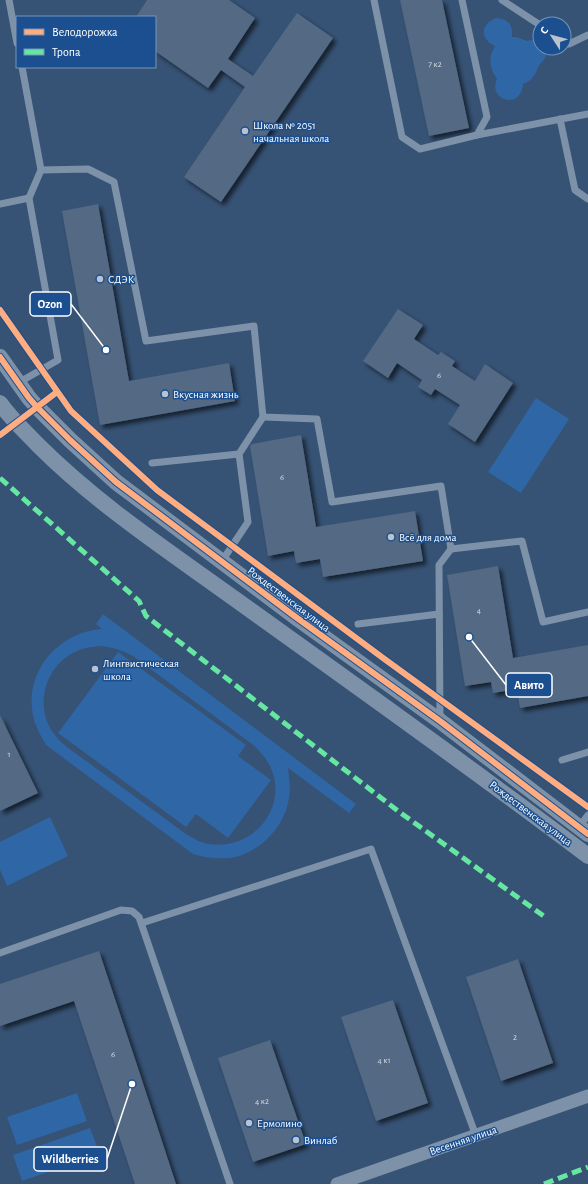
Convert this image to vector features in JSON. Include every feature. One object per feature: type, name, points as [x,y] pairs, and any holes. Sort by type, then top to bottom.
[{"type":"street","name":"Рождественская улица","points":[[0,357],[37,407],[70,440],[116,482],[297,618],[585,826]]},
{"type":"street","name":"Рождественская улица","points":[[0,404],[16,423],[56,462],[98,498],[177,558],[426,735],[588,856]]},
{"type":"street","name":"Весенняя улица","points":[[337,1184],[588,1096]]},
{"type":"lane","points":[[9,0],[16,38]]},
{"type":"lane","points":[[374,0],[402,138],[420,149],[477,135],[588,114]]},
{"type":"lane","points":[[462,0],[488,117],[477,135]]},
{"type":"lane","points":[[502,0],[532,20]]},
{"type":"lane","points":[[572,43],[588,35]]},
{"type":"lane","points":[[18,383],[58,360],[29,198],[41,170],[22,68]]},
{"type":"lane","points":[[560,119],[575,190],[588,198]]},
{"type":"lane","points":[[41,170],[88,170],[114,182],[146,341],[254,326],[263,417],[239,454],[248,522],[222,561]]},
{"type":"lane","points":[[0,204],[29,198]]},
{"type":"lane","points":[[263,417],[318,419],[332,502],[441,486],[450,549],[439,565],[440,721]]},
{"type":"lane","points":[[152,463],[239,454]]},
{"type":"lane","points":[[450,549],[522,541],[543,622],[588,612]]},
{"type":"lane","points":[[358,624],[439,614]]},
{"type":"lane","points":[[562,760],[588,752]]},
{"type":"lane","points":[[142,923],[371,849],[476,1136]]},
{"type":"lane","points":[[0,953],[121,910],[132,911],[139,917],[230,1184]]},
{"type":"shaded area","points":[[496,18],[507,21],[512,29],[512,37],[517,37],[527,41],[532,40],[532,56],[546,56],[539,65],[533,78],[523,84],[521,92],[517,98],[511,100],[506,100],[500,97],[495,86],[497,79],[492,71],[490,59],[495,46],[487,40],[484,32],[487,24]]},
{"type":"shaded area","points":[[536,398],[569,419],[521,493],[488,472]]},
{"type":"shaded area","points":[[103,614],[356,804],[349,813],[288,768],[290,790],[287,809],[276,829],[269,837],[251,851],[230,858],[211,858],[193,854],[46,745],[36,726],[32,706],[33,689],[37,673],[57,648],[70,638],[85,632],[102,629],[96,624]],"holes":[[[104,646],[117,649],[133,656],[252,744],[264,756],[272,771],[275,786],[274,800],[269,814],[262,825],[251,835],[224,845],[203,843],[197,840],[186,834],[67,747],[55,735],[47,722],[44,711],[45,690],[48,680],[53,671],[68,656],[83,649]]]},
{"type":"shaded area","points":[[118,652],[246,745],[238,756],[271,780],[228,838],[196,814],[186,827],[58,733]]},
{"type":"shaded area","points":[[50,817],[68,856],[7,886],[0,870],[0,842]]},
{"type":"shaded area","points":[[77,1093],[87,1121],[17,1145],[7,1117]]},
{"type":"shaded area","points":[[90,1128],[100,1154],[22,1181],[13,1155]]},
{"type":"building","points":[[147,0],[229,0],[255,18],[228,59],[253,76],[297,13],[333,38],[221,202],[184,177],[245,87],[221,70],[208,88],[156,52],[156,16],[137,16]]},
{"type":"building","points":[[400,0],[442,0],[469,128],[429,136]]},
{"type":"building","points":[[98,204],[129,381],[229,363],[235,401],[100,425],[62,211]]},
{"type":"building","points":[[398,309],[423,325],[414,339],[438,355],[441,352],[455,361],[452,366],[475,381],[485,364],[513,383],[475,442],[448,424],[460,405],[435,389],[431,395],[418,387],[422,380],[397,363],[388,378],[363,361]]},
{"type":"building","points":[[301,435],[316,527],[415,511],[423,561],[323,577],[320,559],[296,563],[294,551],[268,556],[250,446],[252,444]]},
{"type":"building","points":[[498,566],[513,658],[588,645],[588,696],[520,708],[517,689],[493,693],[491,682],[465,686],[447,575]]},
{"type":"building","points":[[0,715],[38,793],[0,811]]},
{"type":"building","points":[[99,951],[176,1184],[135,1184],[74,1001],[0,1026],[0,984]]},
{"type":"building","points":[[518,959],[553,1063],[501,1081],[466,977]]},
{"type":"building","points":[[393,1000],[428,1103],[376,1121],[341,1017]]},
{"type":"building","points":[[270,1040],[306,1144],[253,1162],[218,1058]]},
{"type":"marked path","points":[[0,478],[139,601],[146,616],[398,811],[545,917]]},
{"type":"marked path","points":[[544,1184],[588,1167]]},
{"type":"cycle path","points":[[0,310],[71,411],[157,490],[383,658],[588,807]]},
{"type":"cycle path","points":[[0,357],[37,407],[70,440],[116,482],[297,618],[440,721],[588,834]]},
{"type":"cycle path","points":[[0,435],[57,392]]},
{"type":"place","name":"Школа № 2051 начальная школа","points":[[245,131]]},
{"type":"place","name":"СДЭК","points":[[100,279]]},
{"type":"place","name":"Ozon","points":[[106,350]]},
{"type":"place","name":"Вкусная жизнь","points":[[165,394]]},
{"type":"place","name":"Всё для дома","points":[[391,537]]},
{"type":"place","name":"Авито","points":[[469,637]]},
{"type":"place","name":"Лингвистическая школа","points":[[95,669]]},
{"type":"place","name":"Wildberries","points":[[132,1084]]},
{"type":"place","name":"Ермолино","points":[[249,1123]]},
{"type":"place","name":"Винлаб","points":[[296,1140]]}]
